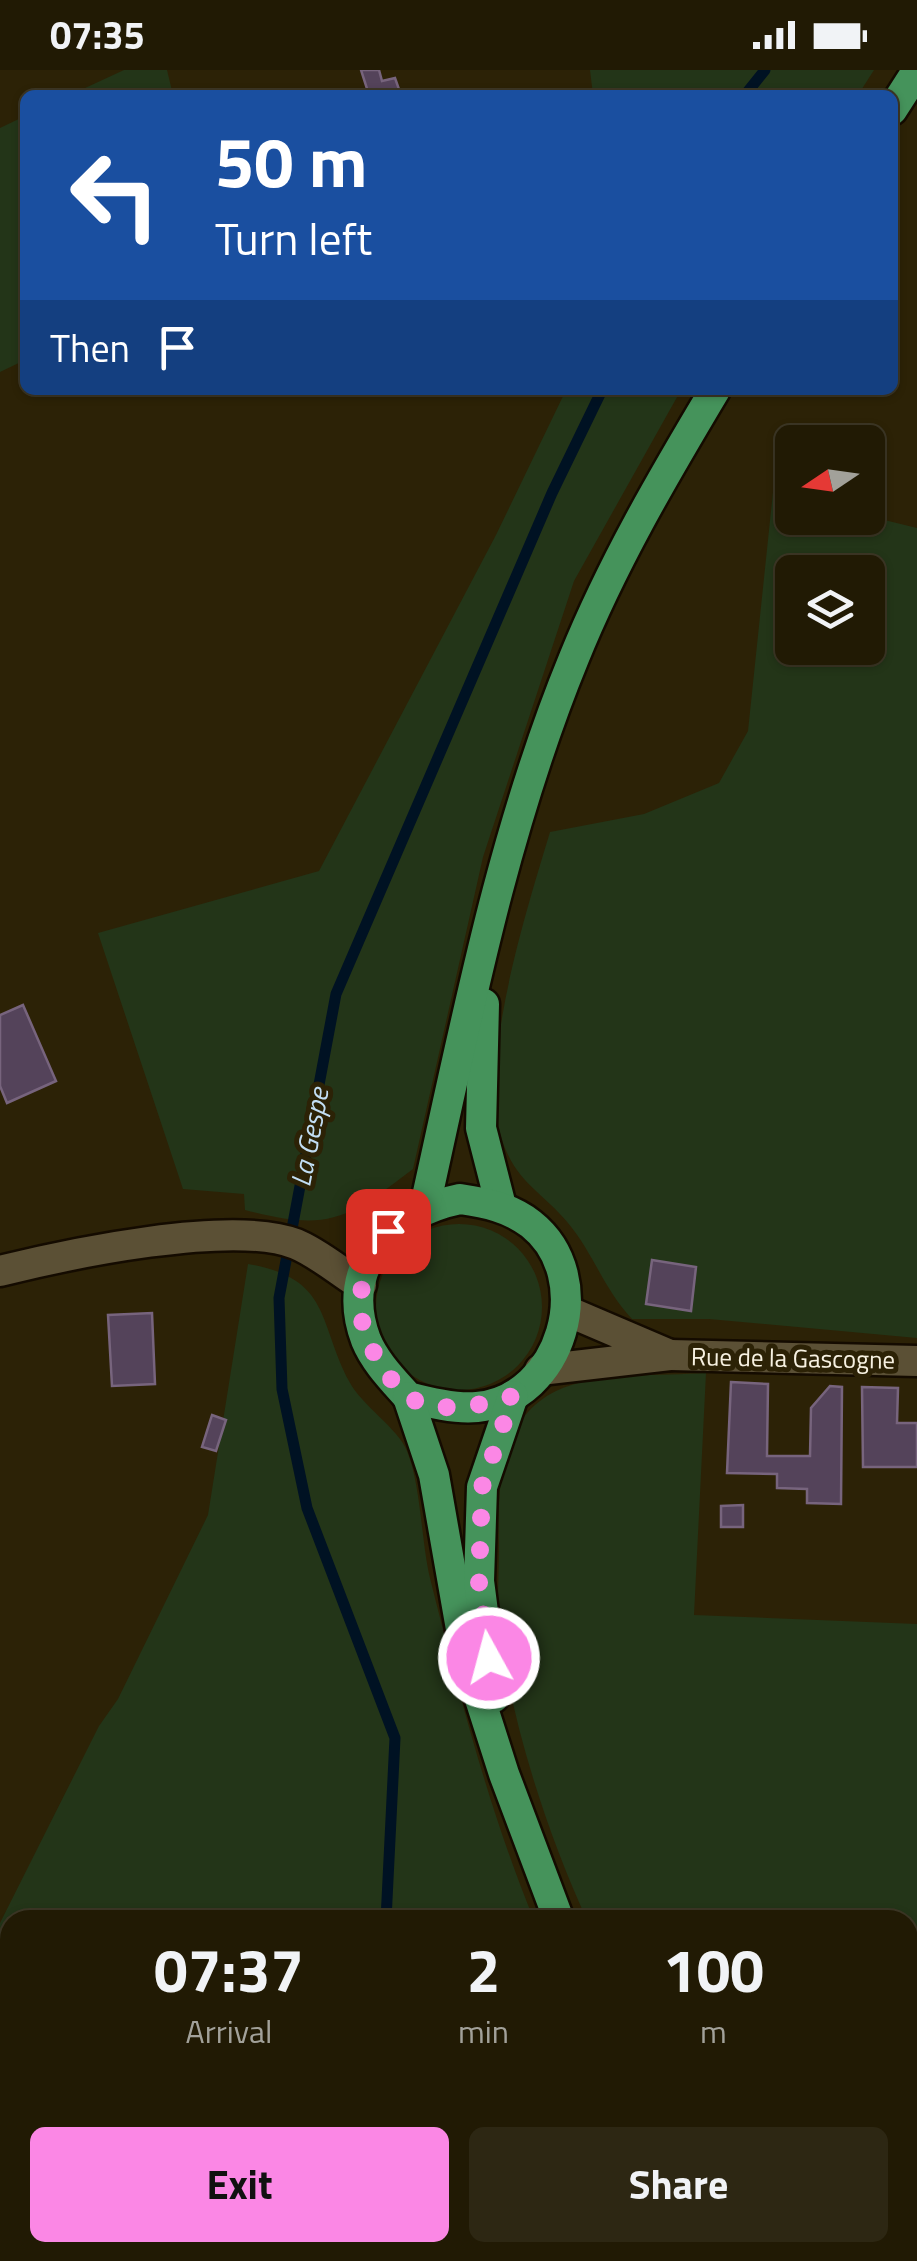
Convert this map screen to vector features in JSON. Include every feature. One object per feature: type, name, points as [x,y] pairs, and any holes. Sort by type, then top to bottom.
[{"type":"main road","points":[[898,101],[917,71]]},
{"type":"main road","points":[[424,1206],[486,936],[529,786],[574,659],[636,523],[712,395]]},
{"type":"main road","points":[[486,936],[481,1128],[501,1206]]},
{"type":"main road","points":[[408,1397],[434,1404],[478,1407],[513,1396],[558,1346],[567,1311],[564,1276],[548,1243],[532,1225],[501,1206],[460,1198],[424,1206],[388,1231],[368,1260],[361,1285],[360,1322],[368,1345],[408,1397],[434,1476],[466,1652],[504,1774],[556,1910]]},
{"type":"main road","points":[[504,1774],[479,1582],[482,1487],[513,1396]]},
{"type":"street","points":[[0,1271],[164,1239],[255,1237],[297,1244],[361,1285]]},
{"type":"street","name":"Rue de la Gascogne","points":[[567,1311],[670,1355]]},
{"type":"street","name":"Rue de la Gascogne","points":[[540,1370],[670,1355],[917,1361]]},
{"type":"green space","points":[[124,70],[167,70],[172,90],[81,90]]},
{"type":"green space","points":[[590,70],[874,70],[861,90],[592,90]]},
{"type":"green space","points":[[20,118],[20,362],[0,372],[0,128]]},
{"type":"green space","points":[[564,395],[678,395],[574,581],[483,857],[413,1169],[353,1210],[317,1220],[245,1210],[244,1194],[183,1189],[98,933],[319,871],[496,535]]},
{"type":"green space","points":[[773,492],[775,535],[885,535],[885,520],[917,528],[917,1338],[709,1319],[632,1319],[568,1223],[515,1167],[502,1140],[496,1108],[500,1029],[518,943],[550,832],[644,814],[719,783],[748,731]]},
{"type":"green space","points":[[459,1224],[491,1231],[517,1249],[535,1275],[542,1307],[535,1339],[517,1365],[491,1383],[459,1390],[427,1383],[401,1365],[383,1339],[376,1307],[383,1275],[401,1249],[427,1231]]},
{"type":"green space","points":[[248,1264],[275,1271],[308,1292],[318,1306],[349,1381],[407,1451],[430,1578],[464,1708],[489,1794],[530,1910],[7,1910],[99,1726],[118,1699],[208,1515]]},
{"type":"green space","points":[[706,1373],[694,1615],[917,1624],[917,1910],[583,1910],[532,1774],[511,1696],[498,1612],[499,1501],[512,1438],[522,1419],[537,1404],[572,1385],[629,1376]]},
{"type":"building","points":[[361,70],[379,70],[382,81],[395,78],[399,90],[367,90]]},
{"type":"building","points":[[23,1005],[56,1081],[7,1103],[0,1086],[0,1015]]},
{"type":"building","points":[[652,1260],[696,1267],[691,1311],[646,1304]]},
{"type":"building","points":[[152,1313],[155,1384],[112,1386],[108,1315]]},
{"type":"building","points":[[731,1382],[768,1384],[767,1456],[810,1456],[811,1408],[830,1386],[842,1387],[841,1504],[807,1503],[807,1489],[777,1488],[777,1474],[727,1473]]},
{"type":"building","points":[[862,1387],[898,1388],[897,1423],[917,1423],[917,1467],[863,1467]]},
{"type":"building","points":[[212,1415],[226,1420],[216,1451],[202,1447]]},
{"type":"building","points":[[743,1505],[743,1527],[721,1527],[721,1506]]},
{"type":"waterway","name":"La Gespe","points":[[749,90],[765,70]]},
{"type":"waterway","name":"La Gespe","points":[[386,1910],[395,1738],[307,1508],[282,1389],[279,1298],[336,994],[552,493],[600,395]]},
{"type":"route","points":[[388,1231],[368,1260],[361,1285],[360,1322],[368,1345],[388,1375],[408,1397],[434,1404],[478,1407],[513,1396],[482,1487],[479,1582],[489,1658]]}]
